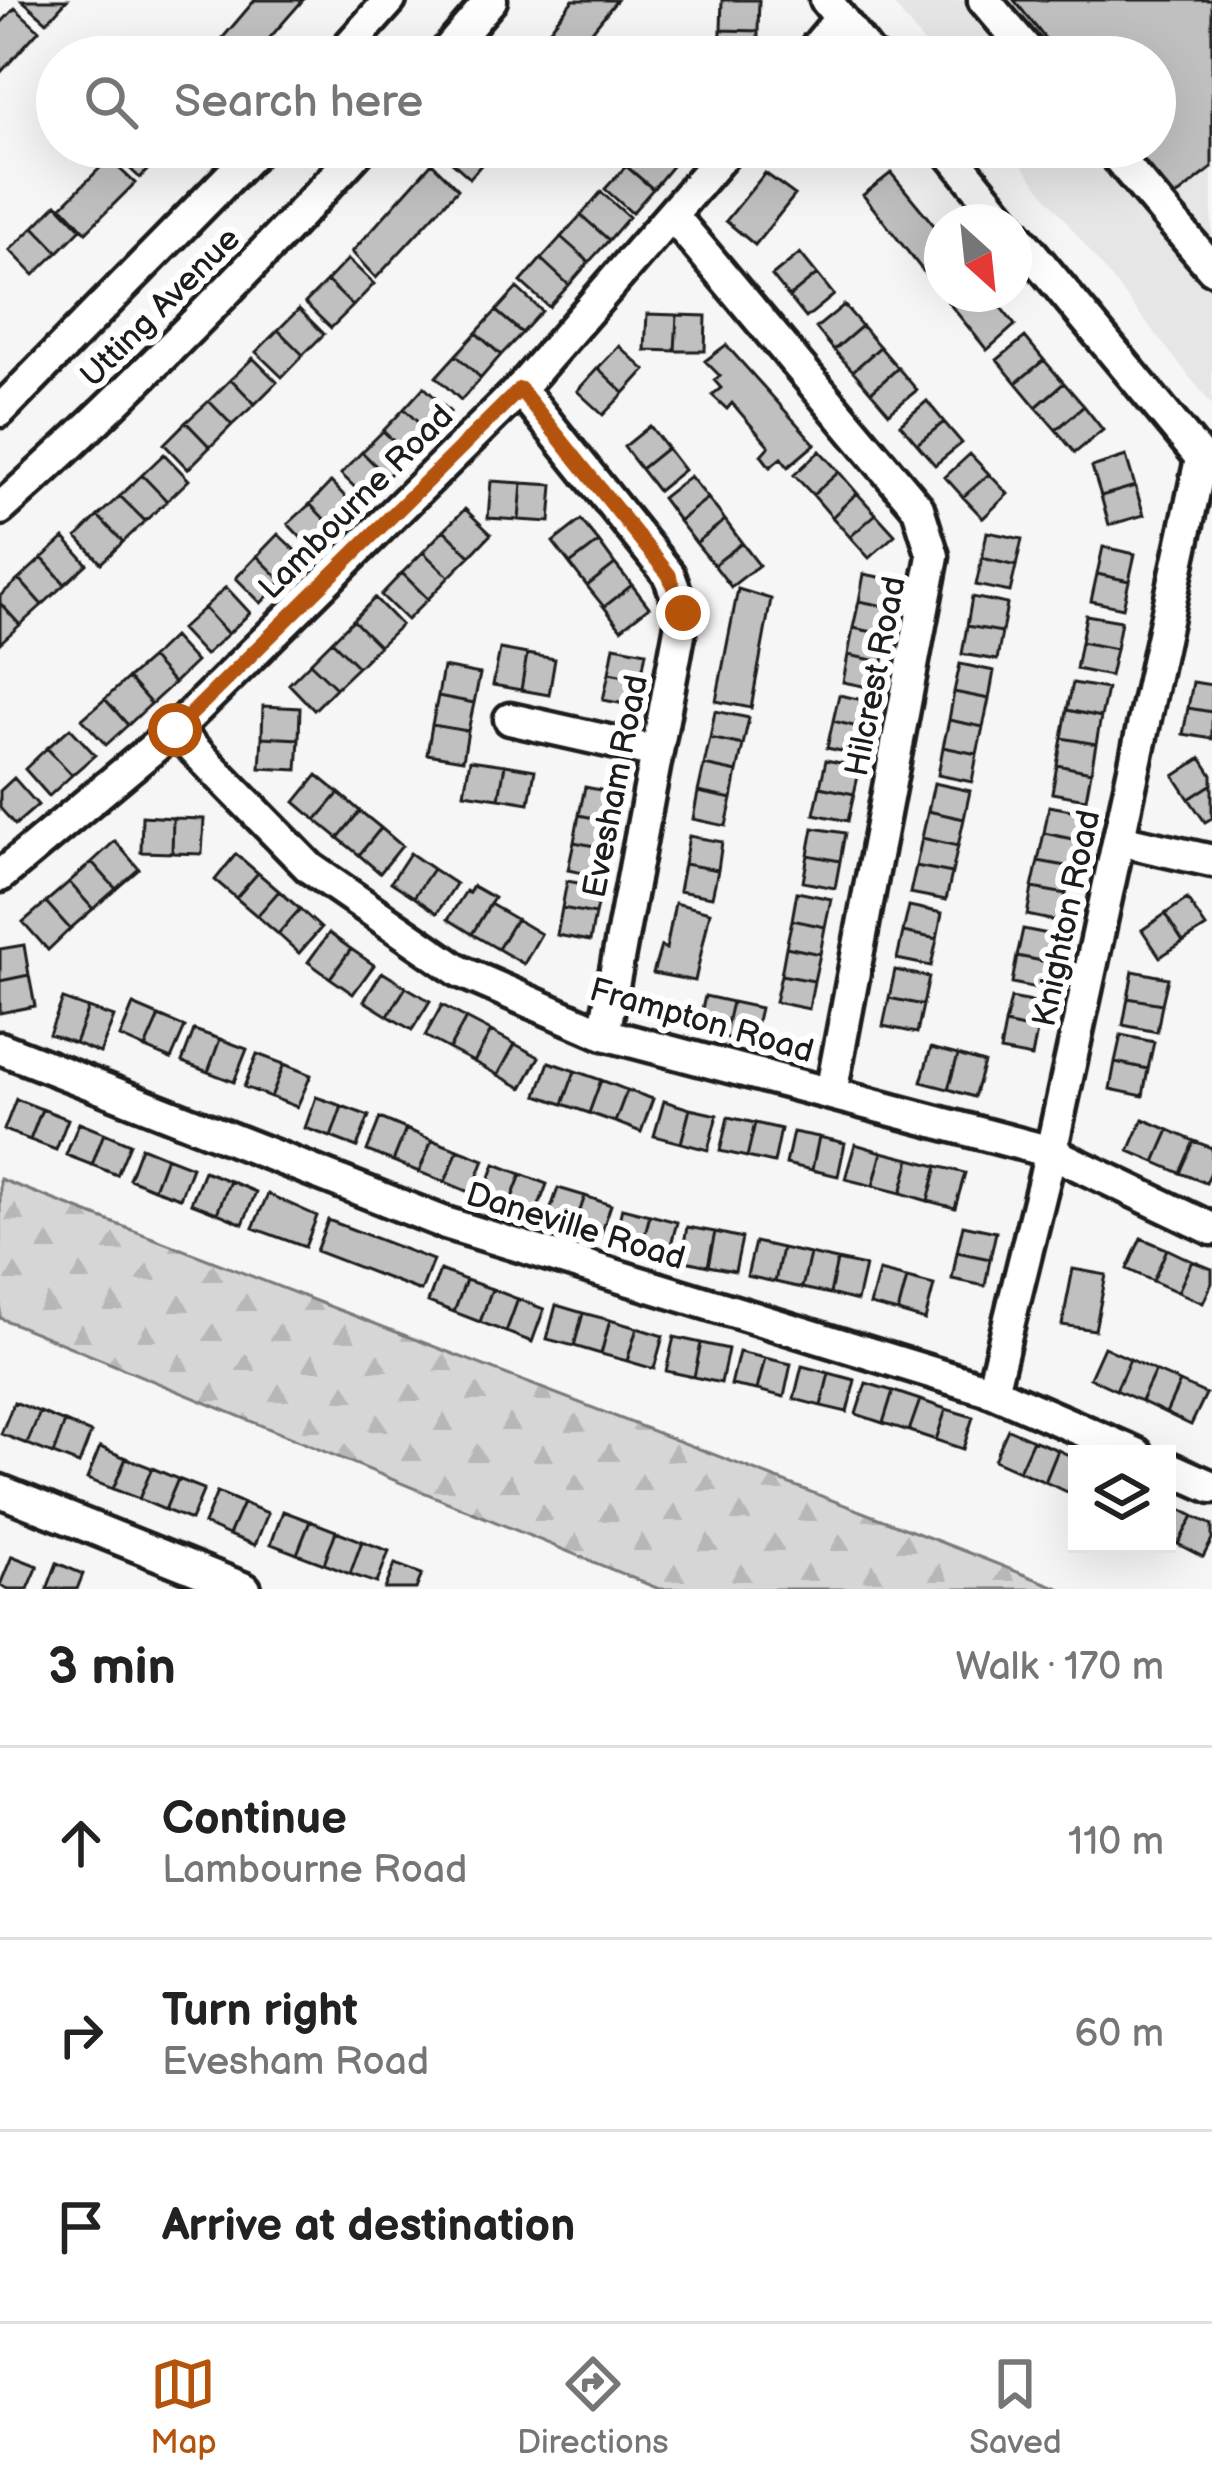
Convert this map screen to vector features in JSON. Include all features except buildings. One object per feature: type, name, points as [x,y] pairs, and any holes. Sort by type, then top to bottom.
[{"type":"street","points":[[358,36],[390,0]]},
{"type":"street","points":[[460,36],[491,0]]},
{"type":"street","points":[[984,0],[1015,36]]},
{"type":"street","points":[[833,10],[854,36]]},
{"type":"street","name":"Utting Avenue","points":[[0,411],[238,168]]},
{"type":"street","name":"Utting Avenue","points":[[0,509],[169,350],[343,168]]},
{"type":"street","name":"Lambourne Road","points":[[0,876],[175,730],[520,389],[712,168]]},
{"type":"street","points":[[962,168],[991,204]]},
{"type":"street","points":[[1127,168],[1212,268]]},
{"type":"street","name":"Hilcrest Road","points":[[672,215],[918,508],[933,556],[831,1093]]},
{"type":"street","points":[[1032,254],[1206,465]]},
{"type":"street","name":"Evesham Road","points":[[520,389],[669,575],[683,613],[604,1034]]},
{"type":"street","name":"Knighton Road","points":[[992,1391],[1051,1152],[1206,465]]},
{"type":"street","points":[[510,719],[657,752]]},
{"type":"street","name":"Frampton Road","points":[[175,730],[310,868],[459,971],[604,1034],[1051,1152],[1212,1229]]},
{"type":"street","points":[[1119,840],[1212,860]]},
{"type":"street","name":"Daneville Road","points":[[0,1048],[445,1223],[992,1391],[1115,1445]]},
{"type":"street","points":[[1176,1471],[1212,1487]]},
{"type":"street","points":[[0,1491],[244,1589]]},
{"type":"shaded area","points":[[890,0],[1212,0],[1212,405],[1024,168],[1176,168],[1176,36],[918,36]]},
{"type":"green space","points":[[0,1179],[1061,1589],[659,1589],[0,1318]]},
{"type":"route","points":[[175,730],[520,389],[669,575],[683,613]]}]
